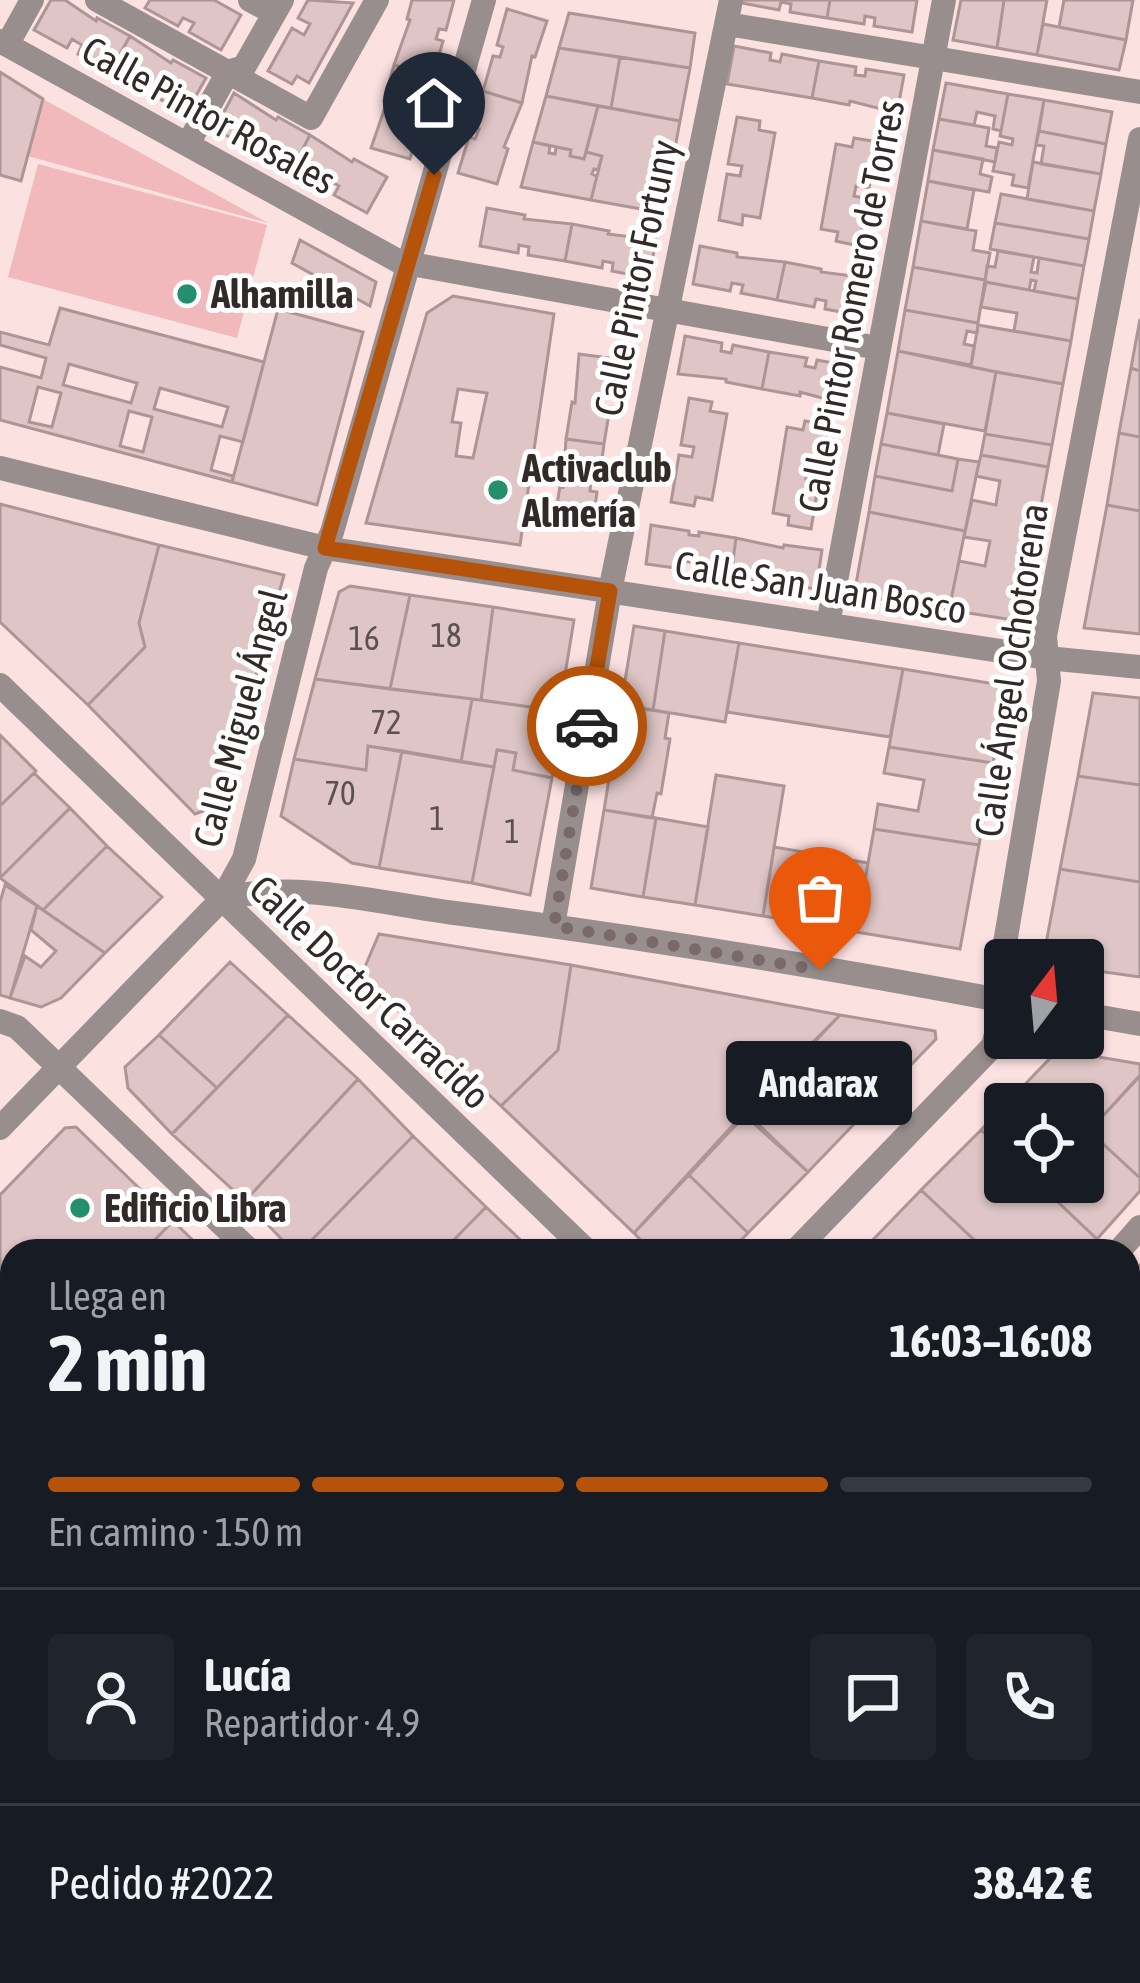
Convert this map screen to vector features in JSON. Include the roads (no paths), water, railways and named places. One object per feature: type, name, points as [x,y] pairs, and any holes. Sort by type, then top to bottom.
[{"type":"street","points":[[4,43],[32,0]]},
{"type":"street","points":[[97,0],[311,118],[376,0]]},
{"type":"street","points":[[188,144],[228,72],[244,67],[278,7],[250,0]]},
{"type":"street","name":"Calle Miguel Ángel","points":[[0,1128],[222,899],[244,859],[316,568],[484,0]]},
{"type":"street","name":"Calle Pintor Romero de Torres","points":[[828,625],[944,0]]},
{"type":"street","points":[[729,12],[934,58],[1140,92]]},
{"type":"street","name":"Calle Pintor Fortuny","points":[[554,926],[610,591],[729,12]]},
{"type":"street","name":"Calle Pintor Rosales","points":[[4,43],[408,263],[878,348]]},
{"type":"street","name":"Calle Ángel Ochotorena","points":[[1010,939],[1049,681],[1045,636],[1140,139]]},
{"type":"street","name":"Calle San Juan Bosco","points":[[0,468],[325,548],[1047,658],[1140,667]]},
{"type":"street","name":"Calle Doctor Carracido","points":[[0,685],[575,1239]]},
{"type":"street","points":[[222,899],[250,892],[296,892],[554,926],[984,997]]},
{"type":"street","points":[[1104,1018],[1140,1024]]},
{"type":"street","points":[[9,1024],[238,1239]]},
{"type":"street","name":"Calle Ángel Ochotorena","points":[[807,1239],[984,1055]]},
{"type":"place","name":"Alhamilla","points":[[187,294]]},
{"type":"place","name":"Activaclub Almería","points":[[498,490]]},
{"type":"place","name":"Andarax","points":[[820,970]]},
{"type":"place","name":"Edificio Libra","points":[[80,1208]]}]
